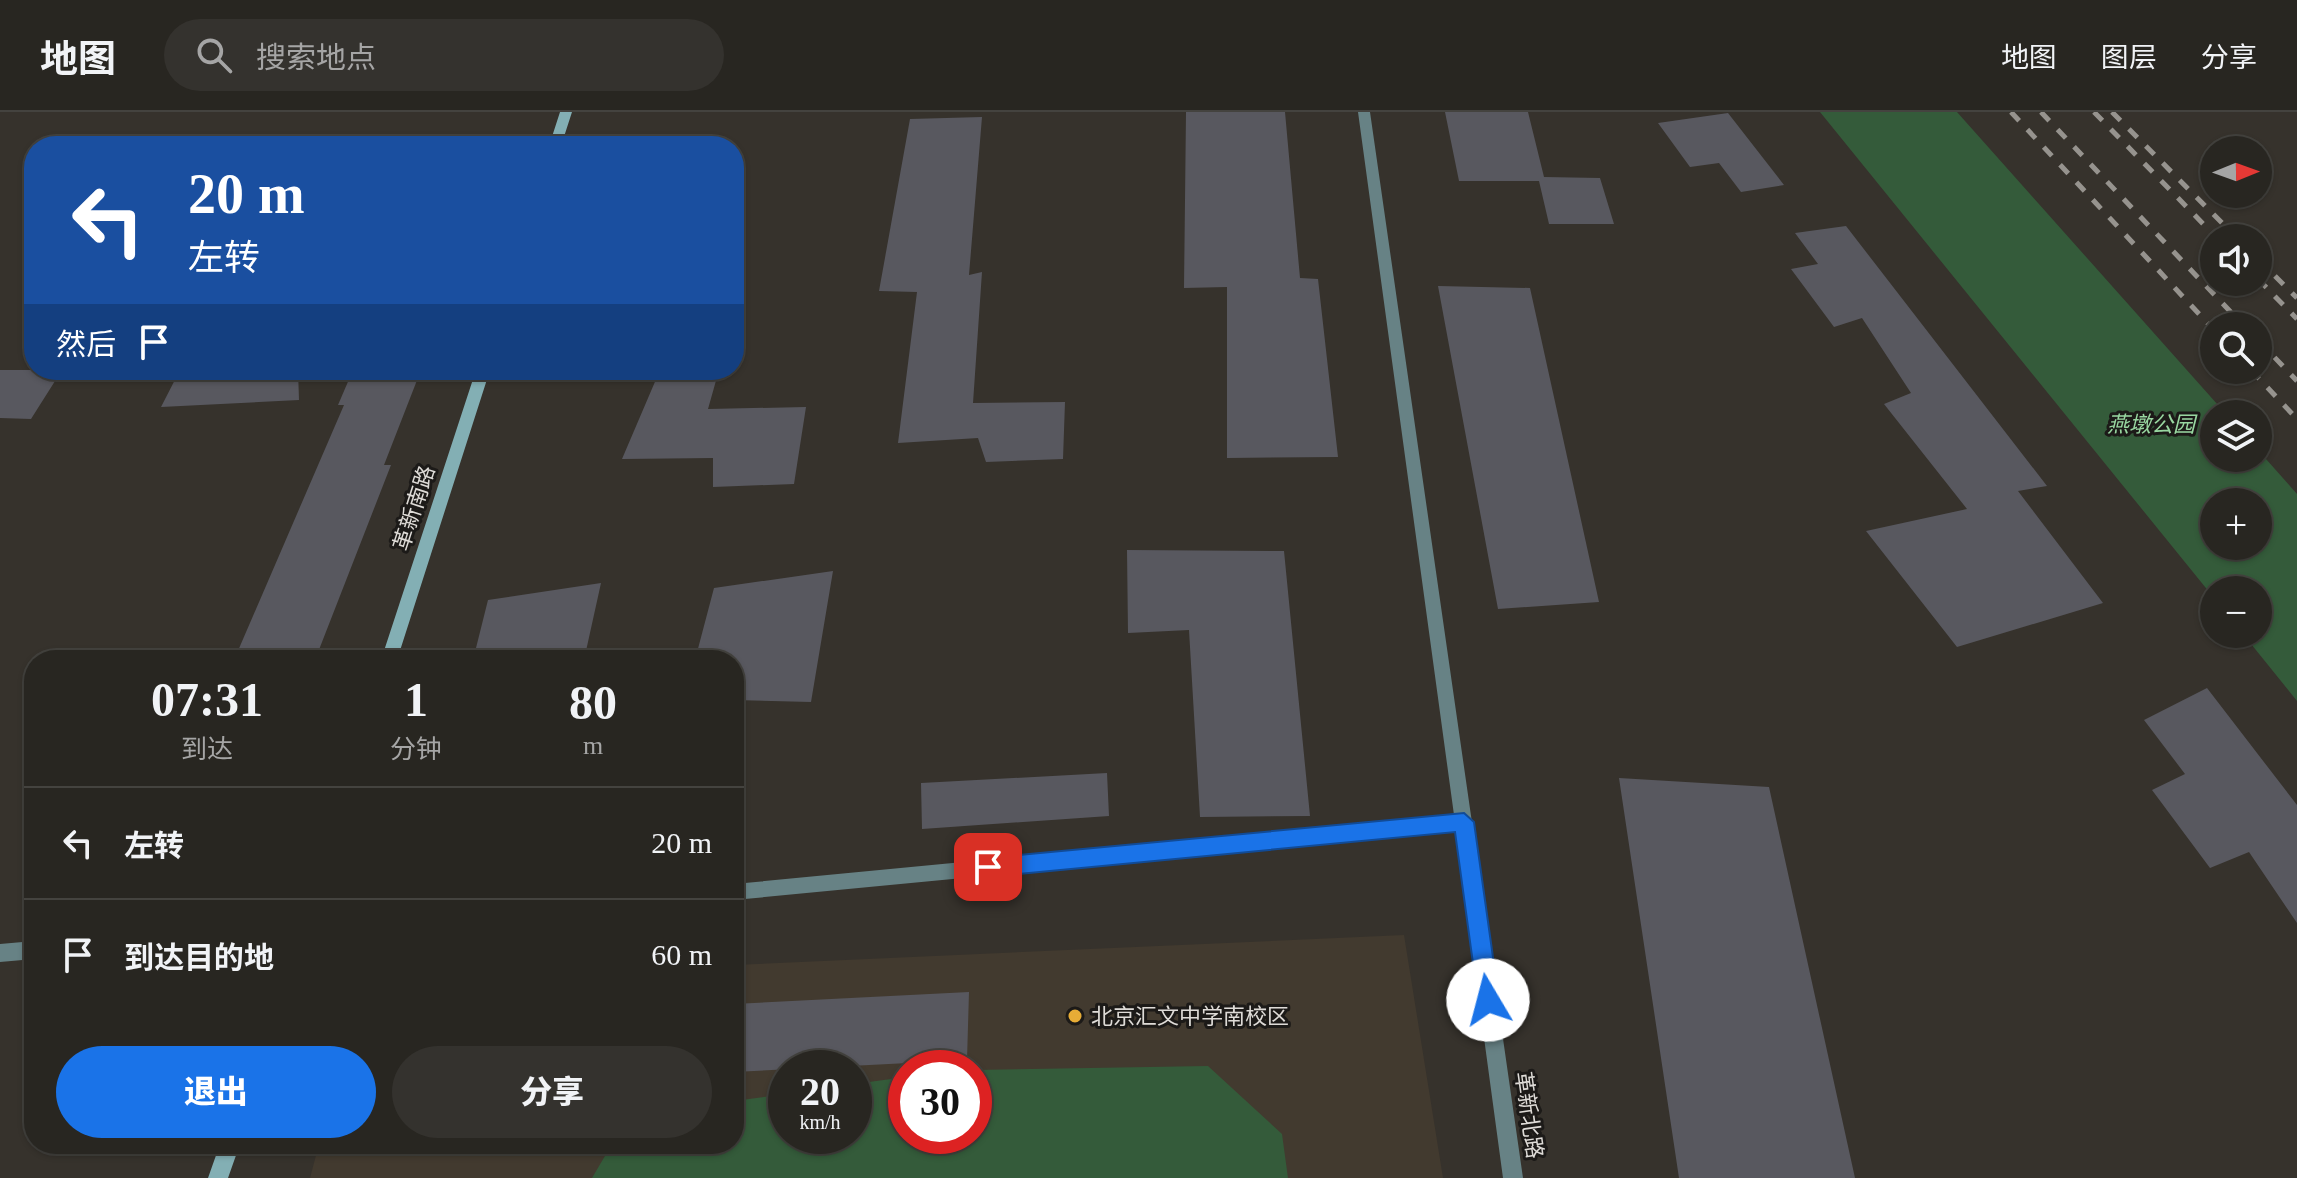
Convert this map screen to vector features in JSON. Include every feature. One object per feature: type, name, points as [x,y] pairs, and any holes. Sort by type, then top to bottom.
[{"type":"street","points":[[558,136],[566,112]]},
{"type":"street","name":"革新北路","points":[[1364,112],[1513,1178]]},
{"type":"street","name":"革新南路","points":[[392,650],[480,380]]},
{"type":"street","points":[[744,891],[1464,822]]},
{"type":"street","points":[[0,953],[24,951]]},
{"type":"street","points":[[218,1178],[226,1154]]},
{"type":"shaded area","name":"北京汇文中学南校区","points":[[1404,935],[1443,1178],[310,1178],[316,1154],[744,1154],[744,965]]},
{"type":"green space","name":"燕墩公园","points":[[1820,112],[1957,112],[2214,400],[2200,400],[2200,472],[2272,472],[2272,466],[2297,494],[2297,701],[2254,648],[2272,648],[2272,576],[2200,576],[2200,581]]},
{"type":"green space","points":[[1208,1066],[1282,1134],[1288,1178],[592,1178],[606,1154],[744,1154],[744,1100],[768,1096],[768,1154],[872,1154],[872,1082],[888,1079],[888,1154],[992,1154],[992,1070]]},
{"type":"building","points":[[1186,112],[1285,112],[1300,278],[1318,279],[1338,457],[1227,458],[1227,287],[1184,288]]},
{"type":"building","points":[[1445,112],[1528,112],[1544,177],[1600,178],[1614,224],[1549,224],[1539,181],[1459,181]]},
{"type":"building","points":[[1728,113],[1784,185],[1741,192],[1719,163],[1690,167],[1658,123]]},
{"type":"building","points":[[982,117],[969,275],[982,272],[973,403],[1065,402],[1063,459],[986,462],[978,438],[898,443],[917,292],[879,291],[910,119]]},
{"type":"building","points":[[1846,226],[2047,486],[2018,491],[2103,603],[1957,647],[1866,531],[1967,509],[1884,404],[1911,393],[1862,318],[1834,327],[1791,269],[1818,264],[1795,233]]},
{"type":"building","points":[[1438,286],[1530,288],[1599,602],[1498,609]]},
{"type":"building","points":[[0,370],[24,370],[24,380],[56,380],[31,419],[0,418]]},
{"type":"building","points":[[175,380],[298,380],[299,400],[161,407]]},
{"type":"building","points":[[349,380],[417,380],[384,465],[391,465],[319,650],[238,650],[344,405],[338,405]]},
{"type":"building","points":[[656,380],[716,380],[708,409],[806,407],[794,484],[713,487],[713,458],[622,459]]},
{"type":"building","points":[[1127,550],[1284,551],[1310,816],[1200,817],[1189,630],[1128,633]]},
{"type":"building","points":[[833,571],[811,702],[744,700],[744,650],[698,650],[714,588]]},
{"type":"building","points":[[601,583],[586,650],[476,650],[488,600]]},
{"type":"building","points":[[2207,688],[2297,805],[2297,923],[2249,852],[2210,868],[2152,790],[2185,774],[2144,720]]},
{"type":"building","points":[[1107,773],[1109,816],[922,829],[921,783]]},
{"type":"building","points":[[1619,778],[1769,787],[1855,1178],[1679,1178]]},
{"type":"building","points":[[969,992],[967,1050],[888,1050],[888,1064],[872,1065],[872,1050],[768,1050],[768,1070],[744,1071],[744,1003]]},
{"type":"railway","points":[[2011,112],[2200,315]]},
{"type":"railway","points":[[2041,112],[2231,312]]},
{"type":"railway","points":[[2094,112],[2203,224]]},
{"type":"railway","points":[[2112,112],[2223,224]]},
{"type":"railway","points":[[2272,273],[2297,298]]},
{"type":"railway","points":[[2272,293],[2297,319]]},
{"type":"railway","points":[[2272,355],[2297,381]]},
{"type":"railway","points":[[2264,384],[2297,419]]},
{"type":"place","name":"北京汇文中学南校区","points":[[1075,1016]]},
{"type":"route","points":[[988,867],[1464,822],[1488,1000]]}]
